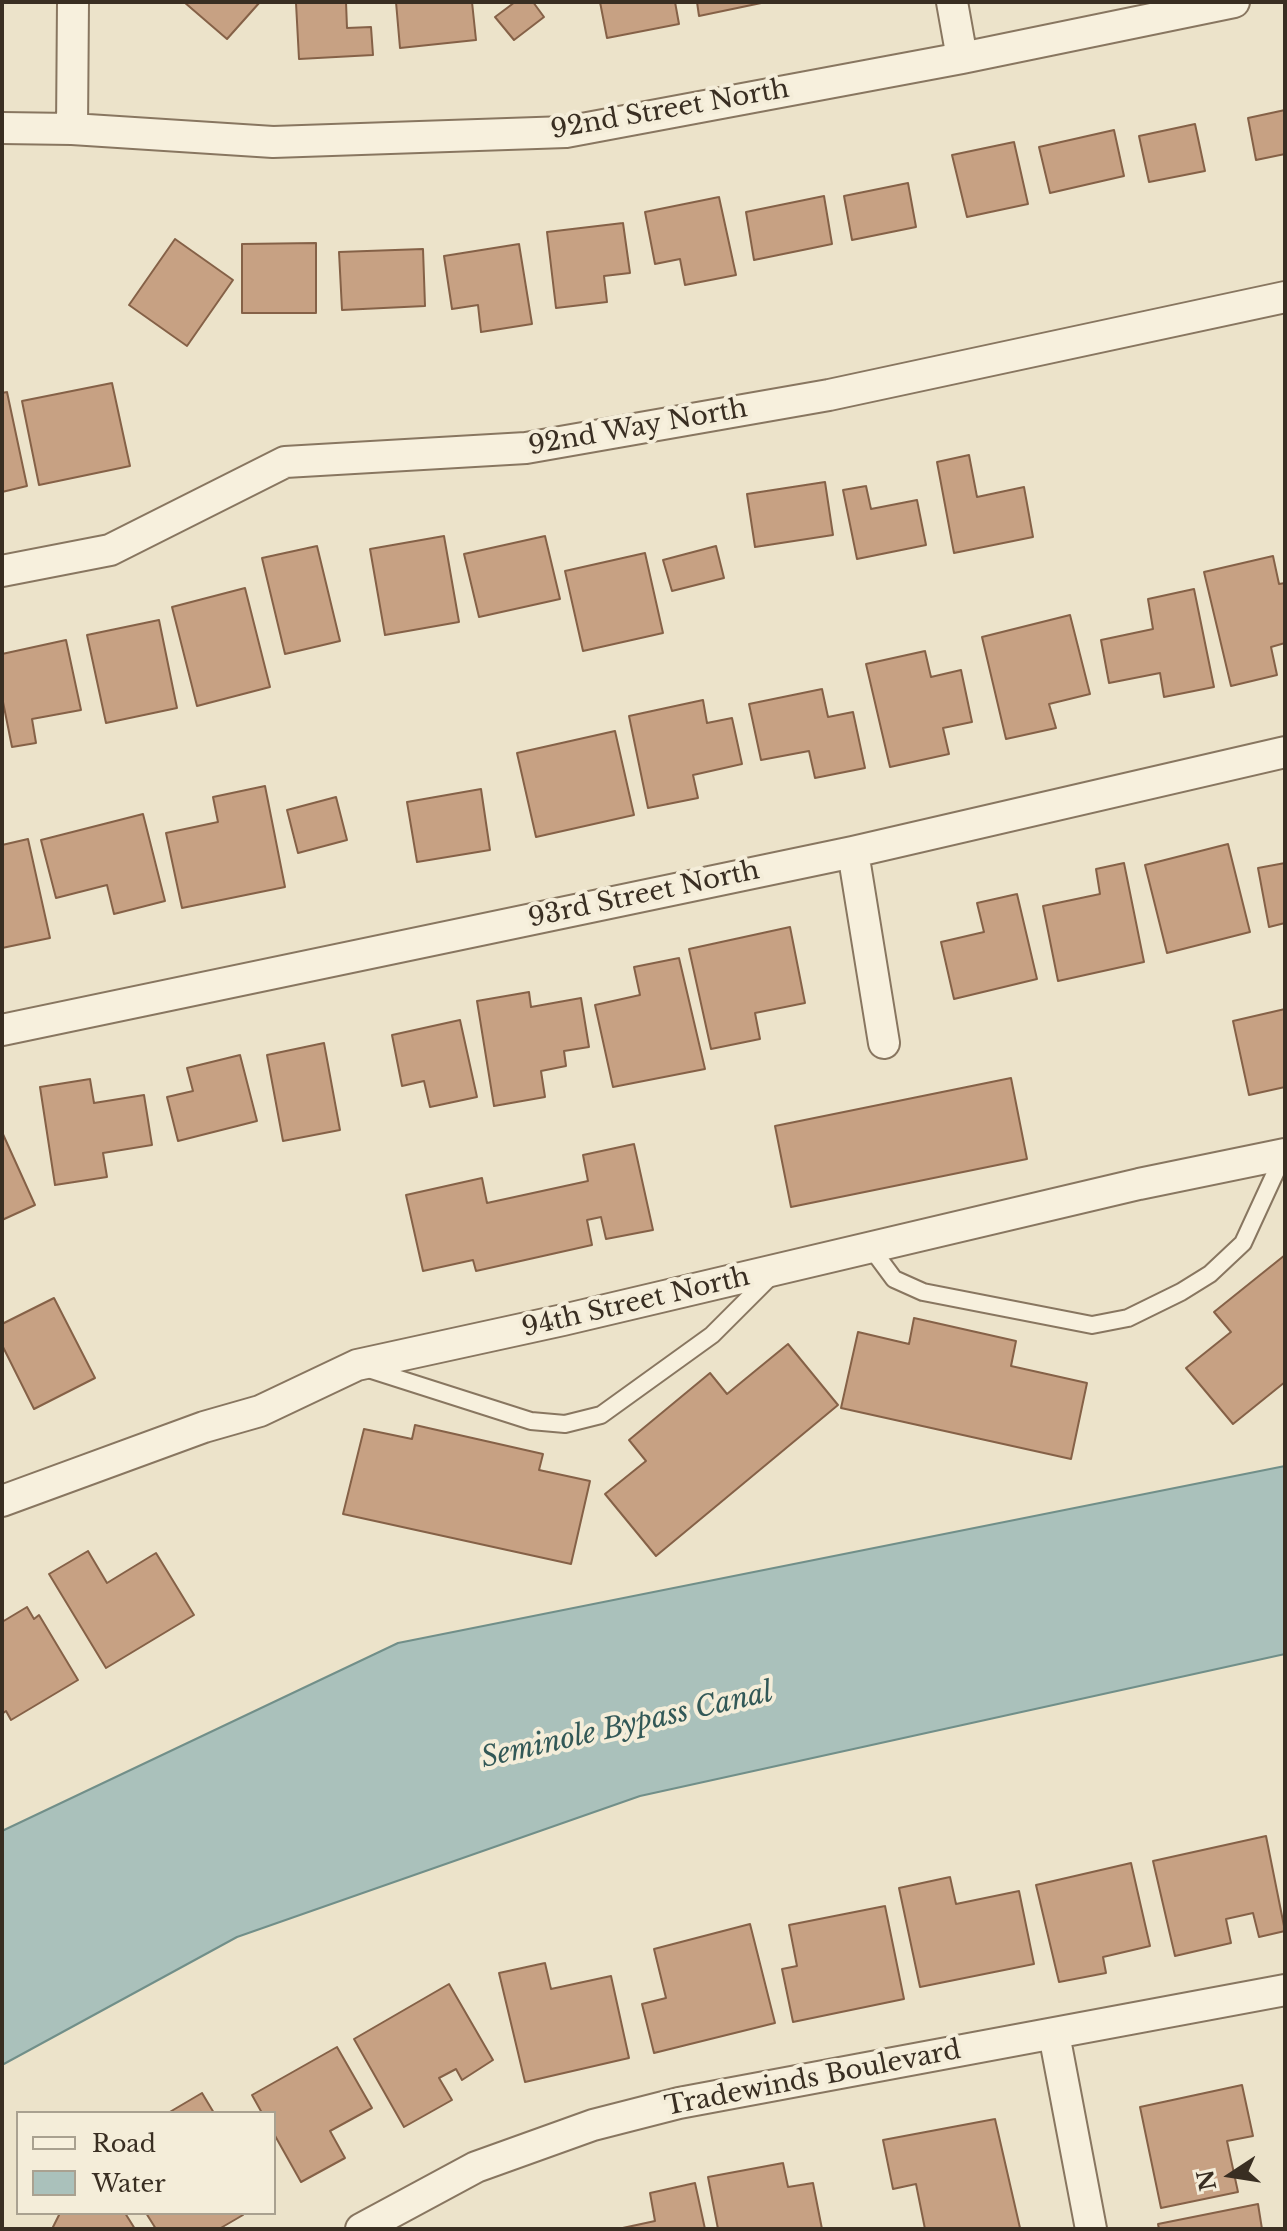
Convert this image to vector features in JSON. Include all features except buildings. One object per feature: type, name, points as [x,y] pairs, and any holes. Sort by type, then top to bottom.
[{"type":"street","points":[[72,129],[73,2]]},
{"type":"street","points":[[952,2],[962,58]]},
{"type":"street","name":"92nd Street North","points":[[2,128],[72,129],[273,142],[566,132],[962,58],[1234,2]]},
{"type":"street","name":"92nd Way North","points":[[2,571],[110,550],[285,462],[526,448],[829,395],[1285,297]]},
{"type":"street","name":"93rd Street North","points":[[2,1030],[853,852],[1285,752]]},
{"type":"street","points":[[853,852],[884,1043]]},
{"type":"street","name":"94th Street North","points":[[2,1501],[204,1427],[260,1411],[357,1365],[563,1320],[1139,1184],[1284,1154]]},
{"type":"street","name":"Tradewinds Boulevard","points":[[361,2229],[476,2167],[593,2125],[679,2103],[1285,1990]]},
{"type":"street","points":[[1054,2034],[1091,2229]]},
{"type":"lane","points":[[871,1248],[894,1279],[923,1292],[1092,1325],[1128,1318],[1210,1274],[1243,1243],[1284,1154]]},
{"type":"lane","points":[[357,1365],[531,1421],[565,1424],[601,1415],[700,1344],[777,1270]]},
{"type":"water","name":"Seminole Bypass Canal","points":[[1285,1466],[1285,1654],[640,1796],[237,1937],[2,2065],[2,1831],[398,1643]]}]
